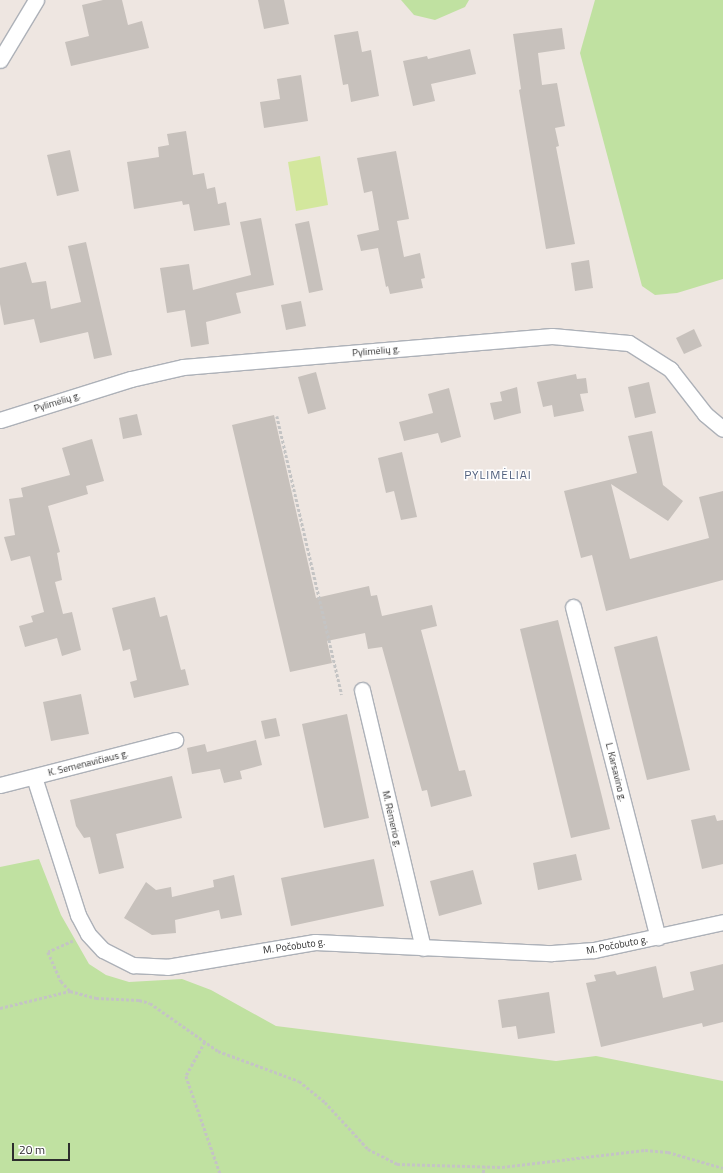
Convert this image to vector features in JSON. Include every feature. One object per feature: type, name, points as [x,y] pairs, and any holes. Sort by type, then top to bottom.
[{"type":"street","points":[[0,60],[36,0]]},
{"type":"street","name":"Pylimėlių g.","points":[[0,420],[130,379],[183,367],[552,336],[629,343],[670,369],[705,414],[723,429]]},
{"type":"street","name":"L. Karsavino g.","points":[[573,607],[658,937]]},
{"type":"street","name":"M. Rėmerio g.","points":[[362,690],[423,948]]},
{"type":"street","name":"K. Semenavičiaus g.","points":[[0,785],[175,740]]},
{"type":"street","name":"M. Počobuto g.","points":[[34,777],[69,891],[88,934],[103,950],[118,959],[151,968],[167,967],[315,942],[344,941],[423,948],[552,953],[594,950],[723,922]]},
{"type":"path","points":[[277,416],[342,695]]},
{"type":"path","points":[[70,991],[61,981],[48,952],[88,934]]},
{"type":"path","points":[[0,1008],[70,991],[96,998],[139,1000],[150,1003],[218,1051],[299,1081],[312,1090],[368,1149],[380,1157],[396,1164],[484,1166],[538,1164],[645,1150],[668,1152],[723,1168]]},
{"type":"path","points":[[205,1042],[186,1076],[220,1173]]},
{"type":"path","points":[[483,1173],[484,1166]]},
{"type":"green space","points":[[401,0],[469,0],[465,7],[435,20],[414,15]]},
{"type":"green space","points":[[595,0],[723,0],[723,279],[677,293],[655,295],[642,286],[580,53]]},
{"type":"green space","points":[[320,156],[328,205],[296,211],[288,162]]},
{"type":"green space","points":[[39,859],[61,915],[89,964],[106,975],[129,982],[182,979],[211,990],[276,1026],[556,1061],[596,1056],[723,1081],[723,1173],[0,1173],[0,867]]},
{"type":"building","points":[[103,0],[122,0],[128,25],[142,21],[149,48],[71,66],[65,42],[89,36],[82,5]]},
{"type":"building","points":[[258,0],[284,0],[289,24],[264,29]]},
{"type":"building","points":[[562,28],[565,49],[538,53],[542,85],[557,83],[565,126],[555,128],[559,146],[556,147],[575,244],[546,249],[519,90],[521,89],[513,34]]},
{"type":"building","points":[[358,31],[362,52],[371,50],[379,96],[351,102],[348,84],[343,85],[334,35]]},
{"type":"building","points":[[470,49],[476,74],[431,84],[435,101],[413,106],[403,61],[427,56],[428,59]]},
{"type":"building","points":[[301,75],[308,121],[264,128],[260,102],[280,99],[277,79]]},
{"type":"building","points":[[186,131],[193,175],[204,173],[207,189],[215,187],[218,204],[226,202],[230,225],[194,231],[189,204],[183,205],[182,201],[134,209],[127,162],[159,157],[158,147],[169,145],[167,134]]},
{"type":"building","points":[[70,150],[79,191],[57,196],[47,155]]},
{"type":"building","points":[[396,151],[409,219],[397,221],[404,257],[420,253],[425,278],[421,279],[423,288],[390,294],[388,286],[386,287],[378,248],[361,251],[357,235],[379,230],[372,191],[364,193],[357,158]]},
{"type":"building","points":[[261,218],[274,285],[236,293],[241,313],[206,322],[209,344],[191,347],[185,310],[167,313],[160,268],[189,264],[193,290],[251,275],[240,222]]},
{"type":"building","points":[[309,221],[323,290],[309,293],[295,224]]},
{"type":"building","points":[[86,242],[112,355],[94,359],[88,332],[40,343],[34,319],[4,325],[0,304],[0,268],[26,262],[32,283],[46,281],[51,309],[81,302],[68,246]]},
{"type":"building","points":[[589,260],[593,288],[575,291],[571,263]]},
{"type":"building","points":[[301,301],[306,326],[286,330],[281,305]]},
{"type":"building","points":[[694,329],[702,346],[684,354],[676,338]]},
{"type":"building","points":[[316,372],[326,409],[308,414],[298,377]]},
{"type":"building","points":[[576,374],[577,379],[586,378],[588,393],[580,394],[584,411],[554,417],[552,405],[543,407],[537,382]]},
{"type":"building","points":[[649,382],[656,413],[635,418],[628,387]]},
{"type":"building","points":[[517,387],[521,413],[494,420],[490,403],[502,401],[500,392]]},
{"type":"building","points":[[449,388],[461,437],[441,443],[438,433],[404,441],[399,422],[433,413],[428,394]]},
{"type":"building","points":[[137,414],[142,435],[123,439],[119,418]]},
{"type":"building","points":[[274,415],[316,598],[369,586],[371,596],[377,595],[382,616],[432,605],[437,626],[421,630],[459,771],[465,770],[472,796],[431,807],[427,790],[422,791],[382,647],[368,649],[365,633],[327,641],[332,663],[290,672],[232,425]]},
{"type":"building","points":[[652,431],[663,485],[683,501],[668,521],[611,484],[630,559],[709,538],[699,497],[723,491],[723,580],[606,611],[592,555],[581,558],[564,491],[637,473],[628,436]]},
{"type":"building","points":[[92,439],[104,481],[86,486],[88,494],[48,506],[60,552],[57,553],[62,580],[55,582],[63,614],[72,612],[81,650],[62,656],[57,638],[25,647],[19,626],[33,622],[31,616],[44,612],[30,556],[11,561],[4,537],[15,535],[9,499],[23,497],[21,488],[70,475],[62,448]]},
{"type":"building","points":[[402,452],[417,517],[401,520],[394,491],[386,493],[378,458]]},
{"type":"building","points":[[155,597],[160,617],[167,615],[181,670],[185,669],[189,685],[134,698],[130,682],[137,680],[130,649],[123,651],[112,608]]},
{"type":"building","points":[[558,620],[610,829],[571,838],[520,629]]},
{"type":"building","points":[[657,636],[690,770],[647,780],[614,647]]},
{"type":"building","points":[[81,694],[89,734],[51,741],[43,702]]},
{"type":"building","points":[[347,714],[369,818],[324,828],[302,724]]},
{"type":"building","points":[[276,718],[280,736],[265,739],[261,721]]},
{"type":"building","points":[[256,740],[262,765],[240,771],[242,779],[224,783],[220,769],[192,774],[187,748],[205,744],[207,752]]},
{"type":"building","points":[[172,776],[182,818],[116,834],[124,868],[99,874],[90,837],[84,838],[76,826],[70,800]]},
{"type":"building","points":[[715,815],[717,821],[723,820],[723,864],[702,869],[691,820]]},
{"type":"building","points":[[576,854],[582,880],[538,890],[533,863]]},
{"type":"building","points":[[374,859],[384,906],[291,926],[281,878]]},
{"type":"building","points":[[473,870],[482,904],[439,916],[430,881]]},
{"type":"building","points":[[234,875],[242,915],[221,919],[219,910],[175,920],[176,933],[152,935],[124,918],[146,882],[156,890],[171,887],[172,897],[214,887],[213,880]]},
{"type":"building","points":[[723,964],[723,1022],[703,1027],[702,1023],[601,1047],[586,983],[596,981],[594,975],[615,971],[617,975],[656,966],[663,998],[694,990],[690,972]]},
{"type":"building","points":[[549,992],[555,1033],[518,1039],[516,1026],[502,1028],[498,1000]]},
{"type":"district","name":"PYLIMĖLIAI","points":[[498,475]]}]
